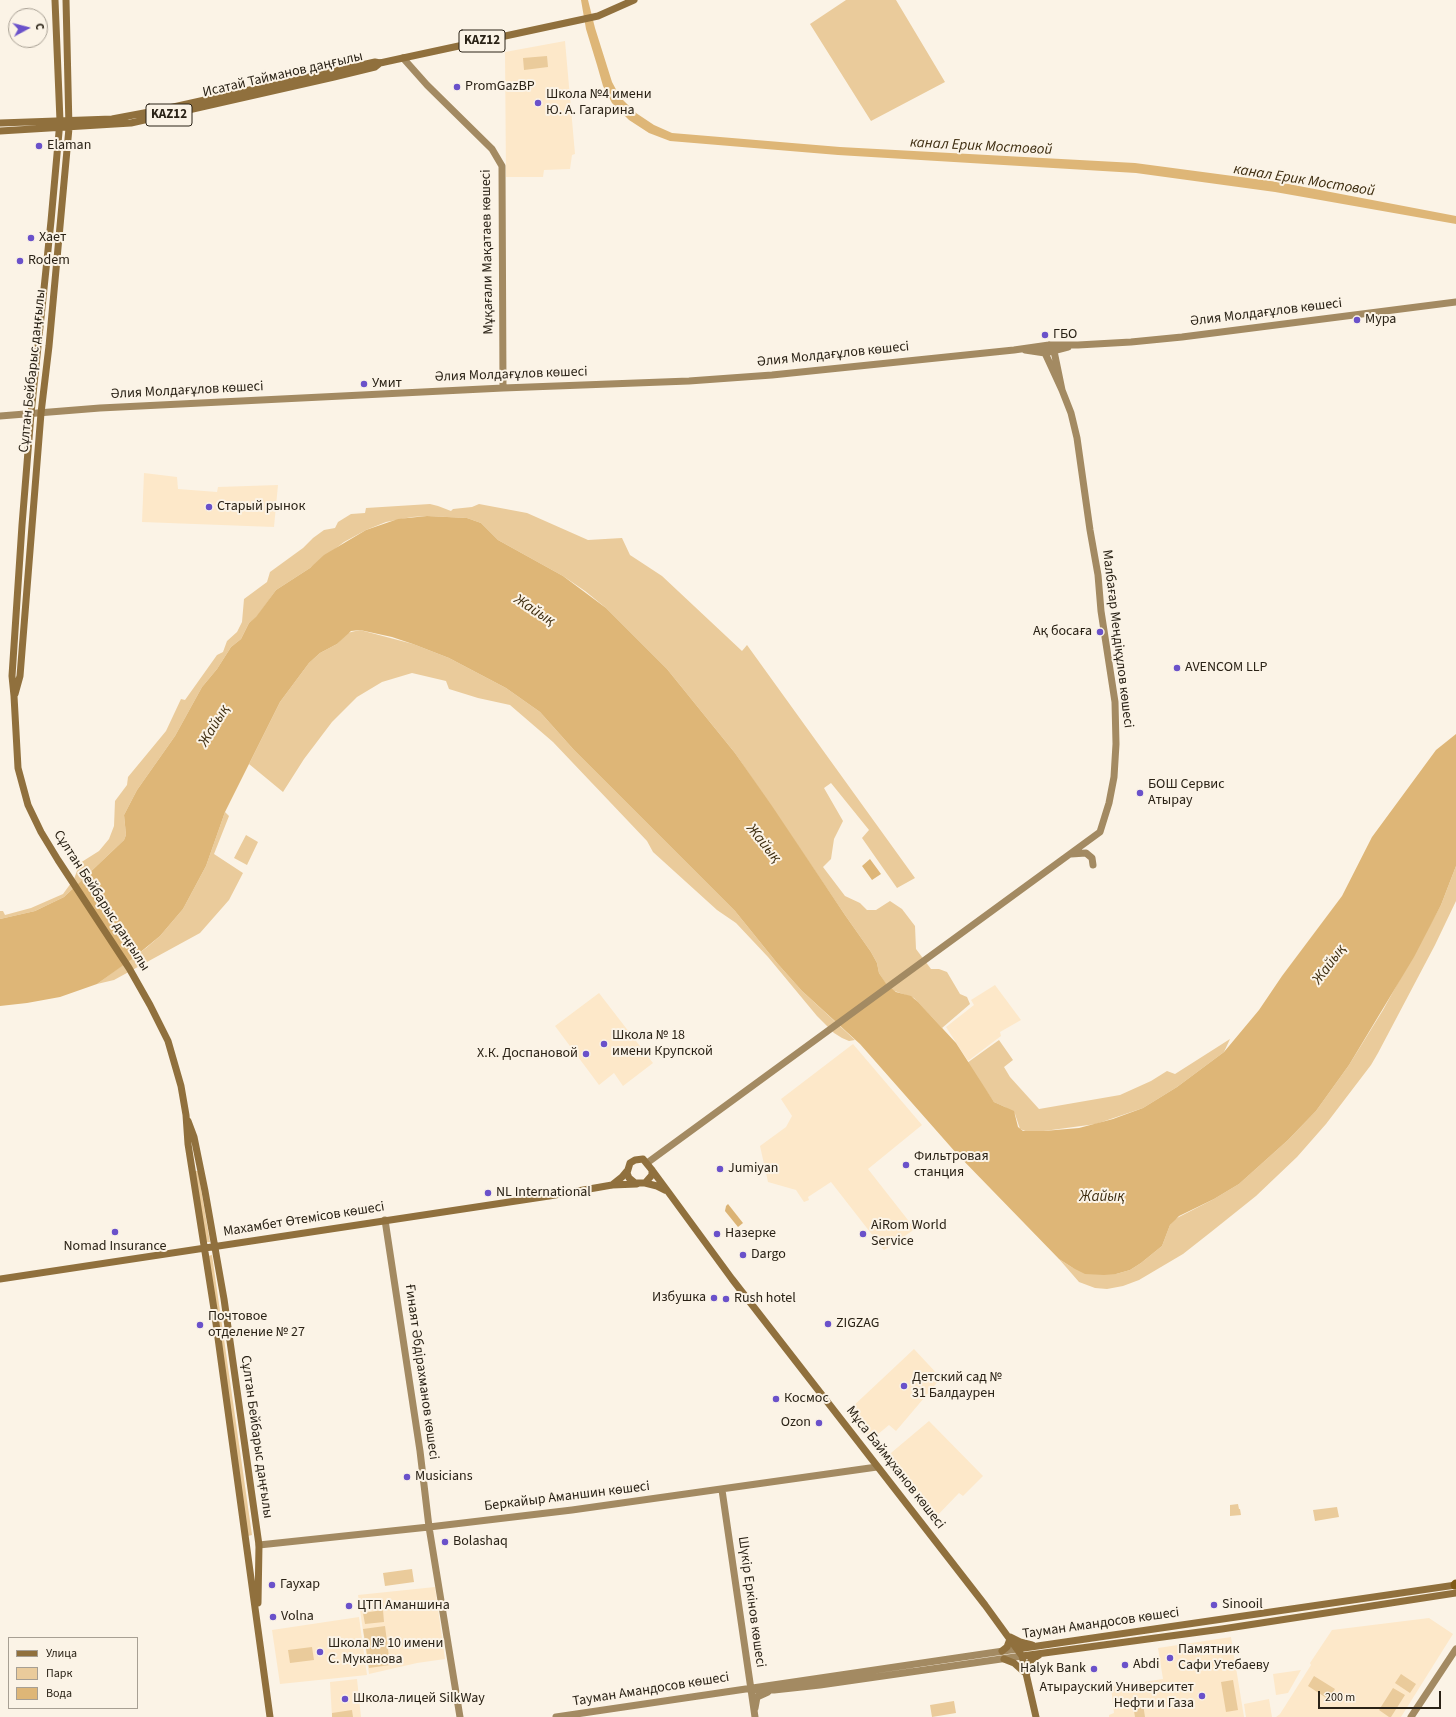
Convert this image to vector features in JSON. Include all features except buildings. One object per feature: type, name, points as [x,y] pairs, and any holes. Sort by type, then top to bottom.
[{"type":"main road","name":"Сұлтан Бейбарыс даңғылы","points":[[55,0],[59,125],[45,284],[31,414],[12,681],[18,768],[28,805],[41,832],[129,968],[150,1005],[168,1041],[181,1086],[270,1717]]},
{"type":"main road","name":"Сұлтан Бейбарыс даңғылы","points":[[14,696],[20,676],[41,413],[55,285],[69,124],[66,0]]},
{"type":"main road","name":"Исатай Тайманов даңғылы","points":[[0,131],[118,118],[375,62],[380,63],[598,16],[634,0]]},
{"type":"main road","name":"Мұқағали Мақатаев көшесі","points":[[403,58],[492,149],[502,166],[503,388]]},
{"type":"main road","name":"Исатай Тайманов даңғылы","points":[[0,123],[59,125]]},
{"type":"main road","points":[[45,284],[50,286],[55,285]]},
{"type":"main road","name":"Әлия Молдағұлов көшесі","points":[[0,416],[100,408],[503,388],[688,381],[1021,349],[1049,344],[1078,345],[1131,342],[1215,333],[1456,302]]},
{"type":"main road","points":[[1045,353],[1045,348],[1049,344]]},
{"type":"main road","name":"Малбағар Меңдіқұлов көшесі","points":[[1049,344],[1054,351],[1054,367]]},
{"type":"main road","name":"Әлия Молдағұлов көшесі","points":[[1021,349],[1045,353],[1078,345]]},
{"type":"main road","points":[[1034,352],[1054,367],[1060,355],[1064,351],[1078,345]]},
{"type":"main road","name":"Малбағар Меңдіқұлов көшесі","points":[[647,1163],[751,1085],[1100,832],[1109,803],[1114,777],[1117,723],[1101,611],[1098,575],[1077,438],[1071,413],[1054,367],[1045,353]]},
{"type":"main road","points":[[1069,855],[1086,853],[1092,858],[1093,865]]},
{"type":"main road","name":"Сұлтан Бейбарыс даңғылы","points":[[186,1116],[194,1137],[216,1247],[259,1545],[257,1597],[274,1717]]},
{"type":"main road","points":[[637,1184],[629,1178],[628,1166],[635,1160],[643,1159],[652,1170],[652,1175],[645,1183],[657,1186],[669,1193]]},
{"type":"main road","name":"Мұса Баймұханов көшесі","points":[[652,1170],[732,1279],[1008,1636],[1022,1656],[1025,1676],[1036,1717]]},
{"type":"main road","points":[[612,1185],[628,1171]]},
{"type":"main road","name":"Махамбет Өтемісов көшесі","points":[[0,1279],[549,1196],[612,1185],[645,1183]]},
{"type":"main road","name":"Ғинаят Әбдірахманов көшесі","points":[[385,1220],[420,1451],[429,1527],[460,1717]]},
{"type":"main road","name":"Беркайыр Аманшин көшесі","points":[[259,1545],[429,1527],[722,1490],[877,1467]]},
{"type":"main road","name":"Шүкір Еркінов көшесі","points":[[722,1490],[754,1716]]},
{"type":"main road","points":[[248,1558],[254,1559],[258,1556]]},
{"type":"main road","name":"Тауман Амандосов көшесі","points":[[772,1687],[1036,1646],[1456,1587]]},
{"type":"main road","name":"Тауман Амандосов көшесі","points":[[556,1717],[741,1689],[820,1685],[1041,1654],[1456,1587]]},
{"type":"main road","points":[[1002,1651],[1008,1647],[1008,1636],[1020,1642],[1036,1646]]},
{"type":"main road","points":[[1411,1717],[1456,1649]]},
{"type":"main road","points":[[1025,1676],[1029,1664],[1034,1657],[1041,1654]]},
{"type":"main road","points":[[1004,1659],[1014,1663],[1025,1676]]},
{"type":"main road","points":[[748,1674],[754,1683],[772,1687]]},
{"type":"main road","points":[[748,1674],[741,1689],[747,1695],[754,1716]]},
{"type":"main road","points":[[754,1716],[757,1697],[772,1687]]},
{"type":"shaded area","name":"Школа №4 имени Ю. А. Гагарина","points":[[565,41],[575,154],[572,155],[570,169],[544,170],[543,177],[506,177],[505,52]]},
{"type":"shaded area","name":"Старый рынок","points":[[144,473],[177,477],[178,489],[217,492],[218,487],[278,485],[274,527],[142,522]]},
{"type":"shaded area","points":[[995,985],[1021,1020],[1000,1032],[1001,1036],[968,1061],[946,1027],[974,1005],[971,1000]]},
{"type":"shaded area","name":"Школа № 18 имени Крупской","points":[[599,993],[653,1063],[623,1086],[614,1073],[599,1085],[555,1026]]},
{"type":"shaded area","points":[[853,1044],[922,1125],[868,1169],[915,1229],[884,1250],[831,1182],[808,1197],[809,1200],[804,1202],[796,1190],[768,1182],[760,1146],[786,1127],[792,1116],[781,1099]]},
{"type":"shaded area","points":[[728,1204],[743,1223],[738,1227],[725,1211]]},
{"type":"shaded area","name":"Детский сад № 31 Балдаурен","points":[[914,1349],[941,1378],[896,1431],[889,1425],[871,1440],[849,1410]]},
{"type":"shaded area","points":[[929,1421],[983,1476],[963,1496],[959,1493],[932,1521],[885,1458]]},
{"type":"shaded area","points":[[435,1587],[445,1659],[417,1663],[369,1674],[358,1595]]},
{"type":"shaded area","name":"Школа № 10 имени С. Муканова","points":[[359,1617],[367,1675],[280,1684],[272,1630]]},
{"type":"shaded area","points":[[1429,1618],[1453,1634],[1401,1717],[1276,1717],[1280,1714],[1311,1665],[1310,1663],[1332,1630]]},
{"type":"shaded area","points":[[1231,1637],[1244,1717],[1109,1717],[1109,1715],[1114,1713],[1111,1687],[1163,1679],[1158,1648]]},
{"type":"shaded area","points":[[1301,1670],[1288,1693],[1276,1695],[1273,1674]]},
{"type":"shaded area","name":"Школа-лицей SilkWay","points":[[357,1679],[361,1717],[332,1717],[330,1682]]},
{"type":"shaded area","points":[[1269,1699],[1272,1717],[1246,1717],[1244,1704]]},
{"type":"green space","points":[[846,0],[896,0],[945,82],[871,121],[810,24]]},
{"type":"green space","points":[[547,56],[548,67],[524,70],[523,58]]},
{"type":"green space","points":[[430,504],[451,511],[453,509],[472,507],[479,504],[527,513],[588,540],[622,538],[630,555],[662,576],[742,651],[747,645],[915,878],[897,888],[862,838],[869,830],[831,783],[824,788],[843,821],[834,839],[831,859],[823,867],[845,896],[860,903],[867,910],[876,910],[890,901],[902,909],[915,926],[916,949],[931,969],[939,969],[947,972],[960,994],[967,997],[970,1004],[942,1028],[914,998],[889,989],[879,973],[877,963],[871,952],[735,753],[667,669],[606,608],[585,591],[563,576],[498,540],[481,523],[467,518],[427,516],[386,522],[366,530],[344,542],[310,568],[276,590],[256,618],[249,623],[241,639],[231,647],[217,669],[202,687],[175,736],[137,790],[124,815],[126,835],[124,840],[64,897],[35,911],[0,919],[0,911],[3,911],[5,915],[31,908],[63,894],[74,879],[80,863],[99,851],[109,839],[114,826],[115,801],[127,785],[128,777],[166,731],[181,699],[185,700],[217,655],[223,652],[227,641],[237,632],[242,622],[244,599],[267,582],[270,572],[303,548],[324,530],[335,528],[338,522],[351,514],[365,513],[366,508]]},
{"type":"green space","points":[[360,630],[413,644],[449,658],[506,688],[540,712],[574,750],[735,911],[802,991],[855,1040],[849,1041],[834,1033],[817,1016],[768,957],[736,923],[717,910],[653,852],[647,841],[553,742],[510,705],[478,698],[449,689],[446,681],[412,673],[382,682],[357,697],[332,722],[304,759],[283,792],[249,764],[280,702],[309,663],[320,653],[337,644],[347,633]]},
{"type":"green space","points":[[225,812],[229,816],[214,854],[243,873],[229,900],[200,933],[114,980],[97,984],[160,936],[183,909],[206,866]]},
{"type":"green space","points":[[246,835],[258,842],[247,865],[234,858]]},
{"type":"green space","points":[[1456,866],[1456,901],[1435,945],[1378,1053],[1371,1065],[1326,1124],[1297,1157],[1256,1196],[1183,1254],[1139,1280],[1123,1286],[1107,1289],[1095,1288],[1079,1282],[1059,1259],[1073,1268],[1116,1274],[1130,1270],[1162,1246],[1170,1225],[1175,1219],[1239,1184],[1288,1140],[1316,1111],[1349,1065],[1383,1010],[1441,905]]},
{"type":"green space","points":[[1230,1039],[1224,1052],[1177,1087],[1143,1108],[1096,1124],[1044,1131],[1028,1132],[1020,1129],[1015,1114],[994,1102],[967,1063],[999,1040],[1013,1060],[1004,1067],[1010,1077],[1039,1109],[1120,1095],[1151,1081],[1167,1071],[1175,1074]]},
{"type":"green space","points":[[194,1171],[198,1171],[210,1242],[206,1242]]},
{"type":"green space","points":[[212,1255],[252,1535],[248,1536],[208,1256]]},
{"type":"green space","points":[[1238,1504],[1241,1515],[1230,1516],[1230,1505]]},
{"type":"green space","points":[[1337,1507],[1339,1517],[1315,1521],[1313,1510]]},
{"type":"green space","points":[[412,1569],[414,1582],[385,1586],[383,1573]]},
{"type":"green space","points":[[383,1610],[384,1622],[365,1624],[363,1613]]},
{"type":"green space","points":[[385,1626],[390,1665],[369,1668],[363,1629]]},
{"type":"green space","points":[[312,1647],[314,1660],[290,1663],[288,1650]]},
{"type":"green space","points":[[1401,1674],[1416,1684],[1410,1693],[1395,1683]]},
{"type":"green space","points":[[1314,1676],[1335,1689],[1328,1699],[1308,1686]]},
{"type":"green space","points":[[1233,1680],[1238,1710],[1226,1712],[1221,1682]]},
{"type":"green space","points":[[1393,1688],[1405,1695],[1391,1717],[1389,1717],[1379,1710]]},
{"type":"green space","points":[[954,1701],[956,1713],[932,1717],[930,1705]]},
{"type":"green space","points":[[1143,1704],[1145,1717],[1135,1717],[1133,1705]]},
{"type":"green space","points":[[352,1710],[353,1717],[332,1717],[332,1713]]},
{"type":"water","name":"канал Ерик Мостовой","points":[[581,0],[588,0],[612,82],[620,97],[636,113],[654,125],[672,133],[840,147],[1135,163],[1278,182],[1456,216],[1456,224],[1275,192],[1136,173],[838,155],[670,141],[649,133],[629,120],[612,103],[603,86],[586,29]]},
{"type":"water","name":"Жайық","points":[[427,516],[467,518],[481,523],[498,540],[563,576],[606,608],[667,669],[735,753],[772,806],[871,952],[877,963],[879,973],[887,985],[896,992],[911,996],[918,1002],[956,1043],[994,1102],[1014,1111],[1018,1127],[1023,1131],[1079,1128],[1113,1119],[1143,1108],[1177,1087],[1224,1052],[1259,1010],[1282,976],[1342,896],[1372,837],[1436,750],[1456,734],[1456,866],[1441,905],[1414,957],[1349,1065],[1316,1111],[1288,1140],[1239,1184],[1214,1199],[1179,1216],[1170,1225],[1162,1246],[1130,1270],[1116,1274],[1085,1274],[1059,1259],[957,1154],[860,1044],[802,991],[735,911],[574,750],[540,712],[506,688],[449,658],[392,637],[360,630],[351,631],[337,644],[320,653],[309,663],[280,702],[225,812],[206,866],[183,909],[160,936],[132,959],[97,984],[60,997],[0,1006],[0,919],[35,911],[64,897],[124,840],[126,835],[124,815],[137,790],[175,736],[202,687],[217,669],[231,647],[241,639],[249,623],[256,617],[276,590],[310,568],[324,555],[366,530],[398,519]]},
{"type":"water","points":[[870,859],[881,874],[872,880],[862,866]]},
{"type":"place","name":"PromGazBP","points":[[457,87]]},
{"type":"place","name":"Школа №4 имени Ю. А. Гагарина","points":[[538,103]]},
{"type":"place","name":"Elaman","points":[[39,146]]},
{"type":"place","name":"Хает","points":[[31,238]]},
{"type":"place","name":"Rodem","points":[[20,261]]},
{"type":"place","name":"Мура","points":[[1357,320]]},
{"type":"place","name":"ГБО","points":[[1045,335]]},
{"type":"place","name":"Умит","points":[[364,384]]},
{"type":"place","name":"Старый рынок","points":[[209,507]]},
{"type":"place","name":"Ақ босаға","points":[[1100,632]]},
{"type":"place","name":"AVENCOM LLP","points":[[1177,668]]},
{"type":"place","name":"БОШ Сервис Атырау","points":[[1140,793]]},
{"type":"place","name":"Школа № 18 имени Крупской","points":[[604,1044]]},
{"type":"place","name":"Х.К. Доспановой","points":[[586,1054]]},
{"type":"place","name":"Фильтровая станция","points":[[906,1165]]},
{"type":"place","name":"Jumiyan","points":[[720,1169]]},
{"type":"place","name":"NL International","points":[[488,1193]]},
{"type":"place","name":"Nomad Insurance","points":[[115,1232]]},
{"type":"place","name":"Назерке","points":[[717,1234]]},
{"type":"place","name":"AiRom World Service","points":[[863,1234]]},
{"type":"place","name":"Dargo","points":[[743,1255]]},
{"type":"place","name":"Избушка","points":[[714,1298]]},
{"type":"place","name":"Rush hotel","points":[[726,1299]]},
{"type":"place","name":"ZIGZAG","points":[[828,1324]]},
{"type":"place","name":"Почтовое отделение № 27","points":[[200,1325]]},
{"type":"place","name":"Детский сад № 31 Балдаурен","points":[[904,1386]]},
{"type":"place","name":"Космос","points":[[776,1399]]},
{"type":"place","name":"Ozon","points":[[819,1423]]},
{"type":"place","name":"Musicians","points":[[407,1477]]},
{"type":"place","name":"Bolashaq","points":[[445,1542]]},
{"type":"place","name":"Гаухар","points":[[272,1585]]},
{"type":"place","name":"Sinooil","points":[[1214,1605]]},
{"type":"place","name":"ЦТП Аманшина","points":[[349,1606]]},
{"type":"place","name":"Volna","points":[[273,1617]]},
{"type":"place","name":"Школа № 10 имени С. Муканова","points":[[320,1652]]},
{"type":"place","name":"Памятник Сафи Утебаеву","points":[[1170,1658]]},
{"type":"place","name":"Abdi","points":[[1125,1665]]},
{"type":"place","name":"Halyk Bank","points":[[1094,1669]]},
{"type":"place","name":"Атырауский Университет Нефти и Газа","points":[[1202,1696]]},
{"type":"place","name":"Школа-лицей SilkWay","points":[[345,1699]]}]
